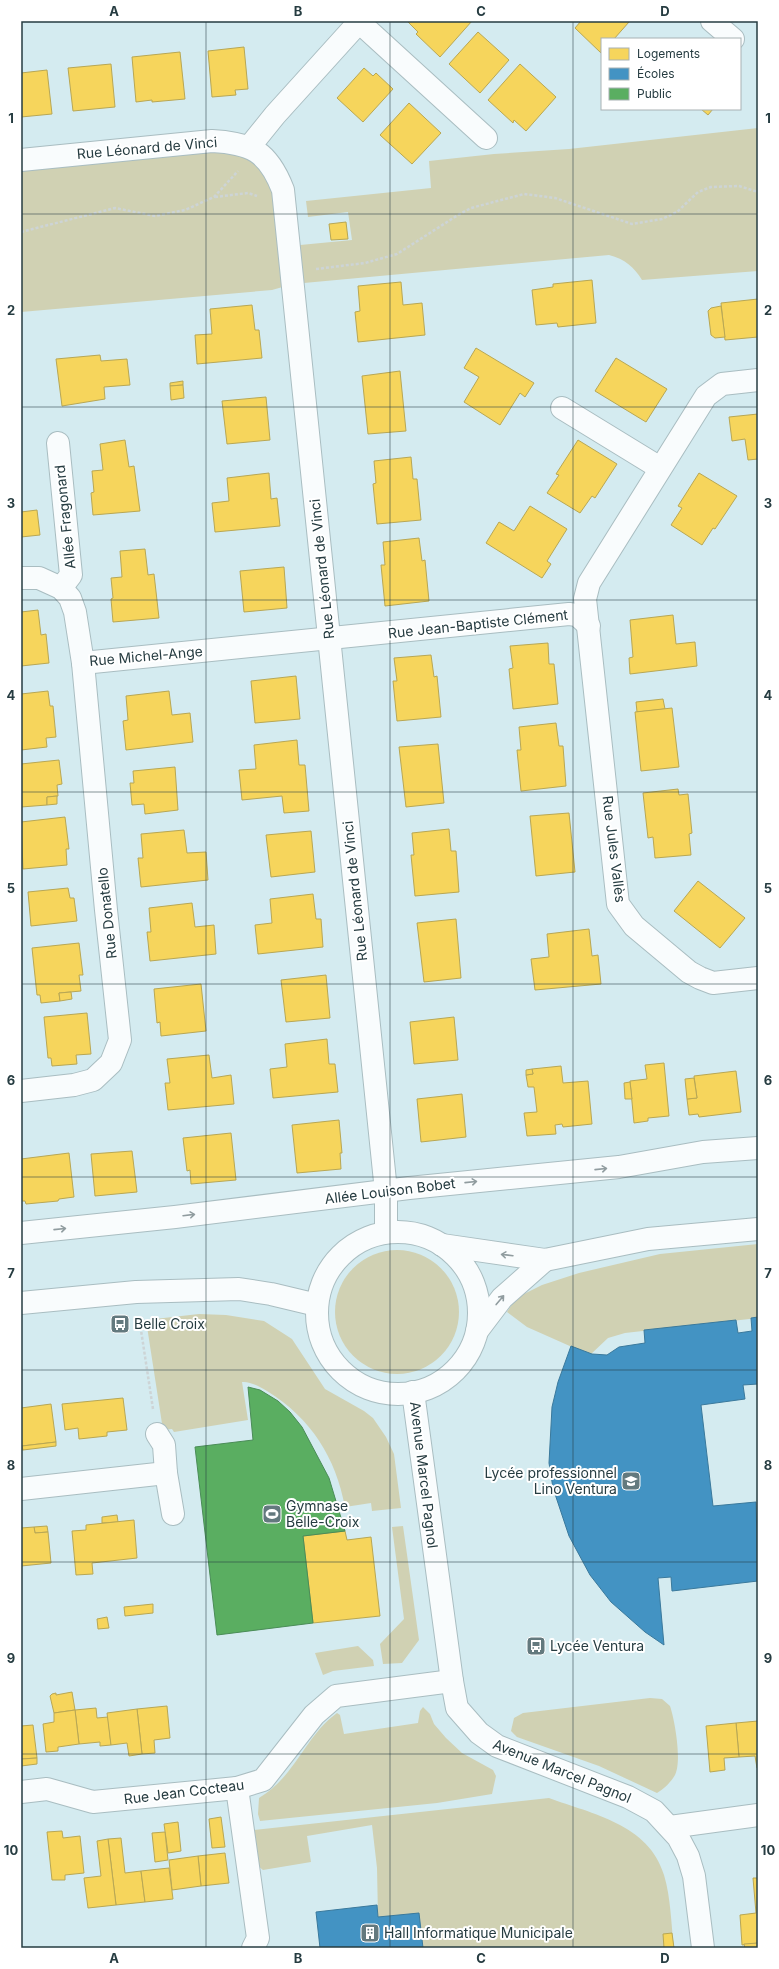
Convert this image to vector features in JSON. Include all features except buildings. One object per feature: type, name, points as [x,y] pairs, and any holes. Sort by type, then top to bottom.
[{"type":"street","points":[[712,21],[732,38]]},
{"type":"street","points":[[250,146],[275,115],[360,22],[486,138]]},
{"type":"street","name":"Rue Léonard de Vinci","points":[[21,160],[212,141],[230,142],[250,146],[257,151],[269,164],[283,190],[386,1191],[386,1232]]},
{"type":"street","name":"Rue Jean-Baptiste Clément","points":[[589,626],[585,599],[589,584],[706,396],[722,384],[758,380]]},
{"type":"street","points":[[562,408],[660,468]]},
{"type":"street","name":"Allée Fragonard","points":[[58,443],[71,575],[61,588]]},
{"type":"street","points":[[21,578],[39,578],[61,588]]},
{"type":"street","name":"Rue Michel-Ange","points":[[61,588],[70,598],[75,612],[84,663],[329,639]]},
{"type":"street","name":"Rue Jean-Baptiste Clément","points":[[329,639],[569,614],[577,614],[589,626]]},
{"type":"street","name":"Rue Jules Vallès","points":[[589,626],[618,904],[634,926],[689,972],[700,978],[713,983],[758,978]]},
{"type":"street","name":"Rue Donatello","points":[[21,1091],[74,1085],[93,1080],[111,1064],[120,1040],[106,910],[84,663]]},
{"type":"street","name":"Allée Louison Bobet","points":[[21,1233],[175,1217],[386,1191],[619,1167],[703,1152],[758,1148]]},
{"type":"street","points":[[442,1245],[545,1260],[648,1239],[758,1229]]},
{"type":"street","points":[[477,1331],[479,1307],[473,1282],[461,1261],[442,1245],[425,1236],[406,1232],[386,1232],[361,1240],[339,1256],[324,1279],[317,1305],[318,1330],[327,1353],[342,1373],[364,1387],[388,1393],[413,1392],[435,1385],[454,1371],[468,1353],[477,1331],[502,1298],[545,1260]]},
{"type":"street","points":[[21,1303],[136,1292],[239,1289],[271,1294],[317,1305]]},
{"type":"street","name":"Avenue Marcel Pagnol","points":[[413,1392],[452,1681],[457,1708],[466,1720],[487,1740],[518,1755],[635,1800],[654,1811],[670,1827],[684,1847],[692,1866],[703,1948]]},
{"type":"street","points":[[157,1434],[164,1445],[166,1473],[173,1514]]},
{"type":"street","points":[[21,1489],[166,1473]]},
{"type":"street","name":"Rue Jean Cocteau","points":[[21,1792],[47,1789],[93,1802],[237,1788],[263,1780],[314,1715],[336,1696],[452,1681]]},
{"type":"street","points":[[237,1788],[258,1938],[253,1948]]},
{"type":"street","points":[[670,1827],[758,1815]]},
{"type":"path","points":[[214,197],[239,170],[250,146]]},
{"type":"path","points":[[292,272],[365,263],[397,254],[471,208],[524,194],[555,198],[632,224],[662,219],[676,212],[698,192],[711,187],[739,186],[758,192]]},
{"type":"path","points":[[21,232],[115,208],[155,216],[185,210],[214,197],[248,193],[261,198]]},
{"type":"path","points":[[136,1292],[157,1434]]},
{"type":"green space","points":[[758,128],[758,271],[642,280],[636,271],[628,264],[609,255],[293,284],[272,290],[21,312],[21,160],[212,141],[263,157],[290,246],[352,240],[348,212],[308,217],[306,201],[431,188],[429,161],[494,154],[569,149]]},
{"type":"green space","points":[[758,1244],[758,1318],[625,1333],[608,1338],[590,1355],[527,1327],[507,1312],[516,1298],[542,1285],[579,1273],[660,1254]]},
{"type":"green space","points":[[397,1250],[409,1251],[421,1255],[431,1260],[441,1268],[449,1278],[454,1288],[458,1300],[458,1324],[454,1336],[449,1346],[441,1356],[431,1364],[421,1369],[409,1373],[397,1374],[385,1373],[373,1369],[363,1364],[353,1356],[345,1346],[340,1336],[336,1324],[335,1312],[336,1300],[340,1288],[345,1278],[353,1268],[363,1260],[373,1255],[385,1251]]},
{"type":"green space","points":[[199,1314],[226,1315],[264,1321],[292,1339],[325,1389],[364,1411],[373,1418],[386,1437],[394,1454],[401,1508],[372,1511],[371,1503],[345,1507],[341,1489],[328,1456],[309,1427],[283,1402],[252,1383],[242,1382],[248,1420],[174,1432],[172,1429],[163,1430],[146,1320]]},
{"type":"green space","points":[[403,1526],[419,1640],[402,1663],[383,1664],[380,1644],[404,1619],[392,1527]]},
{"type":"green space","points":[[358,1646],[373,1660],[374,1666],[333,1671],[323,1675],[315,1653]]},
{"type":"green space","points":[[650,1698],[662,1699],[670,1706],[676,1731],[678,1751],[677,1769],[675,1775],[667,1785],[657,1793],[599,1766],[517,1737],[511,1731],[514,1718],[523,1713]]},
{"type":"green space","points":[[423,1707],[430,1714],[434,1724],[462,1753],[493,1770],[496,1776],[492,1794],[437,1803],[260,1821],[258,1814],[259,1798],[282,1779],[316,1733],[337,1713],[340,1715],[344,1734],[418,1723],[420,1711]]},
{"type":"green space","points":[[549,1798],[617,1823],[632,1832],[646,1844],[657,1858],[664,1875],[669,1902],[674,1948],[423,1948],[378,1917],[377,1868],[372,1825],[307,1836],[311,1862],[263,1870],[258,1866],[253,1830]]},
{"type":"place","name":"Belle Croix","points":[[120,1324]]},
{"type":"place","name":"Lycée professionnel Lino Ventura","points":[[631,1481]]},
{"type":"place","name":"Gymnase Belle-Croix","points":[[272,1514]]},
{"type":"place","name":"Lycée Ventura","points":[[536,1646]]},
{"type":"place","name":"Hall Informatique Municipale","points":[[370,1933]]}]
